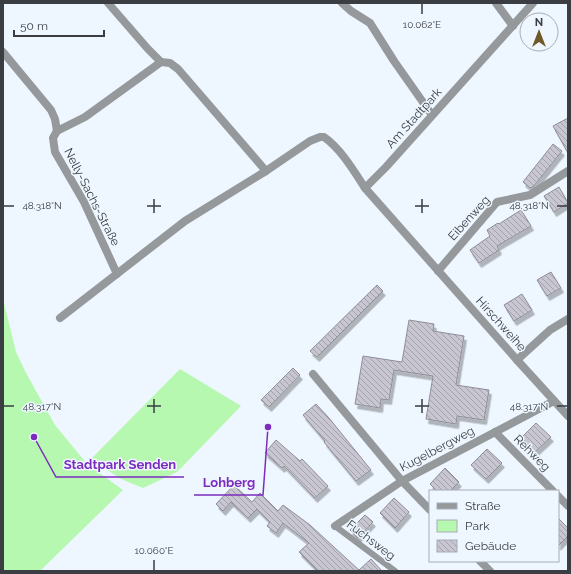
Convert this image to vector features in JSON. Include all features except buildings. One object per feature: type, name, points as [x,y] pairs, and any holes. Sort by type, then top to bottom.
[{"type":"street","points":[[108,3],[148,50],[161,62],[170,63],[178,69],[266,171]]},
{"type":"street","points":[[342,3],[370,23],[394,61],[432,115]]},
{"type":"street","points":[[496,3],[513,26]]},
{"type":"street","name":"Am Stadtpark","points":[[365,188],[386,168],[533,3]]},
{"type":"street","name":"Nelly-Sachs-Straße","points":[[3,52],[51,110],[55,119],[57,131],[53,138],[54,152],[84,202],[117,274]]},
{"type":"street","points":[[57,131],[85,117],[161,62]]},
{"type":"street","points":[[60,318],[185,221],[266,171],[310,141],[324,137],[330,141],[352,168],[365,188]]},
{"type":"street","name":"Eibenweg","points":[[438,271],[497,202],[530,195],[568,171]]},
{"type":"street","name":"Hirschweihe","points":[[365,188],[568,416]]},
{"type":"street","points":[[517,360],[550,330],[568,319]]},
{"type":"street","points":[[313,374],[402,481],[429,509]]},
{"type":"street","name":"Kugelbergweg","points":[[335,526],[402,481],[554,401]]},
{"type":"street","name":"Rehweg","points":[[495,432],[552,490]]},
{"type":"street","points":[[559,497],[568,506]]},
{"type":"street","points":[[481,562],[490,571]]},
{"type":"lane","name":"Fuchsweg","points":[[335,526],[395,571]]},
{"type":"green space","points":[[3,299],[16,352],[55,425],[87,464],[123,490],[40,571],[3,571]]},
{"type":"green space","points":[[180,369],[241,406],[177,472],[143,488],[121,479],[91,459]]},
{"type":"place","name":"Lohberg","points":[[268,427]]},
{"type":"place","name":"Stadtpark Senden","points":[[34,437]]}]
